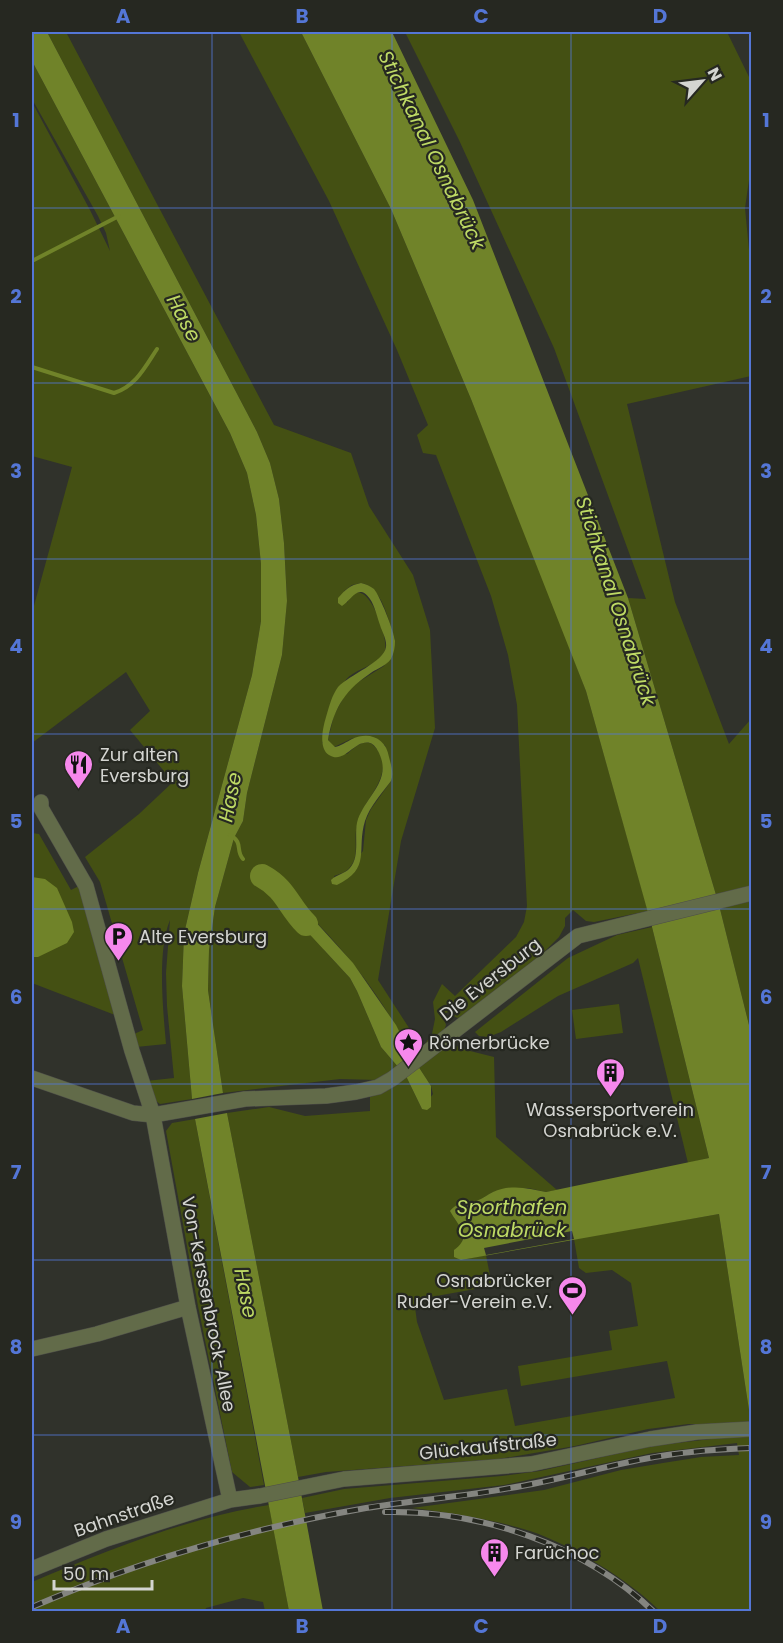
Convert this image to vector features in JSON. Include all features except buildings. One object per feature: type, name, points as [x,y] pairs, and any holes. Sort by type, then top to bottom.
[{"type":"street","points":[[41,802],[41,808],[86,886],[132,1051],[153,1115]]},
{"type":"street","name":"Die Eversburg","points":[[32,1078],[133,1113],[153,1115],[245,1099],[326,1096],[356,1092],[378,1086],[392,1079],[578,936],[752,893]]},
{"type":"street","name":"Von-Kerssenbrock-Allee","points":[[153,1115],[188,1307],[230,1500]]},
{"type":"street","points":[[32,1349],[97,1334],[188,1307]]},
{"type":"street","name":"Glückaufstraße","points":[[230,1500],[260,1497],[344,1479],[531,1464],[650,1439],[752,1429]]},
{"type":"street","name":"Bahnstraße","points":[[32,1569],[106,1539],[230,1500]]},
{"type":"shaded area","points":[[47,32],[66,32],[274,425],[351,453],[369,506],[413,575],[430,630],[435,728],[401,841],[378,980],[422,1048],[432,1034],[435,1019],[433,1002],[442,984],[455,996],[516,937],[524,922],[527,906],[517,705],[508,655],[491,596],[436,455],[423,453],[417,435],[428,425],[397,350],[329,201],[239,32],[301,32],[391,209],[471,399],[586,691],[648,911],[594,922],[586,921],[573,910],[565,918],[565,926],[559,937],[542,954],[465,1014],[458,1018],[448,1012],[443,1015],[446,1025],[443,1033],[412,1057],[392,1020],[357,969],[316,922],[297,909],[325,951],[350,978],[381,1047],[399,1068],[378,1080],[340,1079],[223,1093],[208,990],[209,950],[215,907],[234,838],[243,821],[247,793],[282,655],[287,600],[279,499],[270,463],[257,432]],"holes":[[[361,583],[368,586],[380,598],[395,639],[384,666],[352,686],[346,693],[334,715],[328,740],[334,747],[353,738],[385,745],[391,781],[366,820],[363,851],[337,885],[334,876],[343,873],[353,863],[360,815],[377,786],[383,770],[380,754],[371,744],[360,744],[347,754],[322,743],[345,681],[354,673],[378,660],[385,650],[383,633],[374,608],[368,599],[361,593],[354,594],[347,603],[344,591],[352,585]]]},
{"type":"shaded area","points":[[405,32],[727,32],[751,81],[752,159],[745,208],[752,281],[751,376],[627,404],[675,602],[729,744],[751,719],[751,1033],[719,905],[628,598],[646,599],[554,348],[459,140]]},
{"type":"shaded area","points":[[32,61],[230,433],[247,473],[256,515],[261,564],[261,621],[252,675],[198,873],[184,934],[182,986],[192,1099],[160,1104],[152,1098],[146,1081],[174,1078],[166,973],[170,920],[163,948],[162,964],[166,1044],[136,1047],[134,1034],[143,1030],[100,882],[85,857],[139,814],[173,782],[130,730],[150,711],[126,672],[32,743],[32,613],[72,467],[32,456],[32,102],[110,251],[106,233],[98,216],[32,99]]},
{"type":"shaded area","points":[[32,833],[39,834],[71,890],[79,886],[115,1015],[32,983]]},
{"type":"shaded area","points":[[652,927],[709,1158],[688,1163],[638,958],[633,963],[558,996],[501,1032],[488,1037],[479,1036],[475,1032],[568,958],[617,935]]},
{"type":"shaded area","points":[[619,1004],[623,1033],[576,1039],[572,1010]]},
{"type":"shaded area","points":[[447,1045],[455,1045],[494,1057],[496,1137],[557,1190],[546,1192],[528,1188],[493,1192],[478,1201],[457,1204],[454,1218],[462,1234],[461,1260],[486,1255],[492,1286],[414,1300],[417,1322],[444,1400],[507,1389],[515,1426],[675,1398],[667,1361],[521,1386],[518,1366],[612,1350],[609,1331],[638,1326],[631,1283],[612,1270],[586,1273],[579,1268],[574,1239],[719,1214],[751,1423],[751,1611],[660,1611],[633,1587],[581,1554],[546,1537],[487,1520],[412,1508],[544,1490],[621,1470],[663,1463],[701,1457],[739,1455],[737,1443],[652,1453],[504,1485],[390,1498],[305,1513],[302,1498],[344,1489],[540,1471],[651,1446],[737,1436],[736,1424],[688,1424],[648,1429],[575,1446],[499,1459],[326,1472],[298,1477],[227,1113],[269,1107],[305,1116],[370,1111],[370,1097],[388,1089],[406,1076],[422,1109],[433,1094],[431,1086],[418,1066]]},
{"type":"shaded area","points":[[195,1119],[264,1485],[250,1487],[232,1472],[198,1306],[166,1131],[172,1123]]},
{"type":"shaded area","points":[[269,1505],[289,1611],[265,1611],[263,1602],[243,1598],[206,1608],[205,1611],[32,1612],[32,1582],[148,1536],[208,1518]]},
{"type":"water","name":"Hase","points":[[32,32],[47,32],[257,432],[270,463],[279,499],[287,601],[282,655],[247,793],[243,821],[234,838],[215,907],[209,950],[208,990],[223,1093],[192,1099],[182,986],[184,934],[198,873],[252,675],[261,621],[261,564],[256,515],[247,473],[230,433],[32,61]]},
{"type":"water","points":[[301,32],[392,32],[473,200],[628,598],[719,905],[751,1033],[751,1423],[719,1214],[461,1260],[454,1257],[454,1250],[463,1241],[463,1236],[450,1211],[459,1204],[476,1201],[506,1188],[526,1188],[546,1192],[709,1158],[652,927],[586,691],[471,399],[391,209]]},
{"type":"water","points":[[361,583],[374,589],[380,599],[394,636],[394,650],[389,662],[359,681],[346,695],[336,711],[328,740],[335,747],[358,737],[376,738],[387,750],[392,775],[391,781],[367,815],[359,865],[348,879],[337,885],[332,884],[331,880],[348,870],[353,863],[358,819],[377,787],[382,771],[379,753],[371,744],[364,743],[345,755],[335,757],[326,752],[322,743],[325,721],[338,687],[379,658],[386,647],[375,608],[366,594],[358,592],[342,606],[338,603],[338,598],[345,590]]},
{"type":"water","points":[[32,877],[45,879],[57,888],[74,932],[67,943],[38,957],[32,957]]},
{"type":"water","points":[[288,897],[303,914],[313,919],[353,963],[396,1025],[412,1057],[399,1068],[381,1047],[350,978],[289,912],[284,902]]},
{"type":"water","points":[[418,1066],[431,1086],[431,1107],[427,1110],[422,1109],[406,1076]]},
{"type":"water","name":"Hase","points":[[227,1113],[323,1611],[289,1611],[195,1119]]},
{"type":"pier","points":[[572,1231],[574,1239],[486,1255],[484,1248]]},
{"type":"waterway","points":[[32,261],[119,216]]},
{"type":"waterway","points":[[32,367],[114,393],[134,381],[157,349]]},
{"type":"waterway","points":[[230,835],[237,841],[243,859]]},
{"type":"waterway","points":[[262,876],[282,892],[306,924]]},
{"type":"railway","points":[[32,1607],[154,1561],[280,1525],[366,1508],[529,1485],[661,1456],[706,1450],[752,1448]]},
{"type":"railway","points":[[385,1512],[457,1517],[529,1536],[564,1550],[596,1568],[627,1588],[654,1612]]},
{"type":"place","name":"Zur alten Eversburg","points":[[79,790]]},
{"type":"place","name":"Alte Eversburg","points":[[118,962]]},
{"type":"place","name":"Römerbrücke","points":[[408,1068]]},
{"type":"place","name":"Wassersportverein Osnabrück e.V.","points":[[610,1098]]},
{"type":"place","name":"Osnabrücker Ruder-Verein e.V.","points":[[573,1316]]},
{"type":"place","name":"Farüchoc","points":[[494,1578]]},
{"type":"water label","name":"Stichkanal Osnabrück","points":[[432,150]]},
{"type":"water label","name":"Stichkanal Osnabrück","points":[[616,601]]},
{"type":"water label","name":"Sporthafen Osnabrück","points":[[512,1218]]}]
